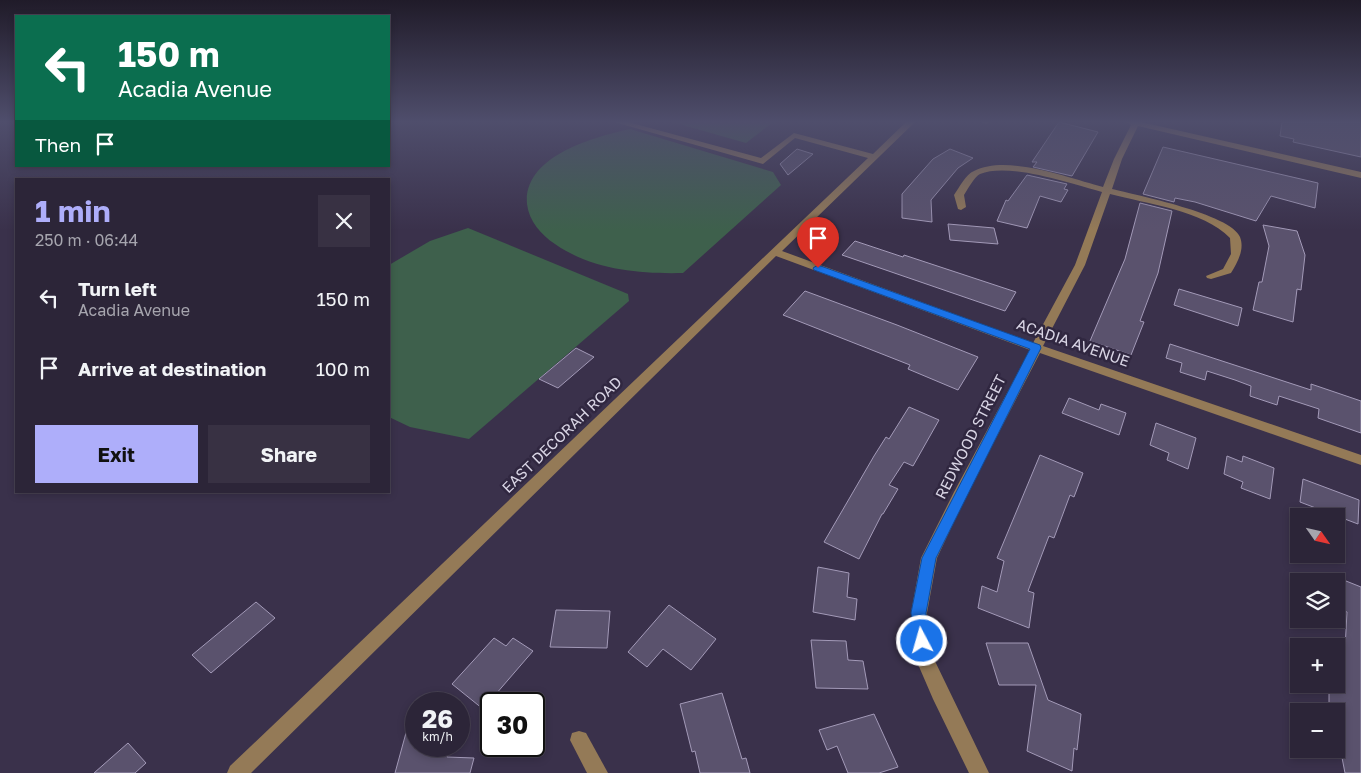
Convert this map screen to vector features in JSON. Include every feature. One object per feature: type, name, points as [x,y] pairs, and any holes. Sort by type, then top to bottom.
[{"type":"street","points":[[752,158],[763,161],[766,158]]},
{"type":"street","name":"EAST DECORAH ROAD","points":[[237,773],[873,158]]},
{"type":"street","name":"REDWOOD STREET","points":[[979,773],[939,693],[923,655],[919,613],[929,558],[1080,266],[1118,158]]},
{"type":"street","points":[[1289,158],[1361,175]]},
{"type":"street","points":[[962,208],[959,195],[975,172],[992,168],[1022,170],[1194,213],[1224,226],[1235,237],[1236,254],[1226,271],[1211,276]]},
{"type":"street","name":"ACADIA AVENUE","points":[[775,252],[1036,348],[1361,460]]},
{"type":"street","points":[[579,740],[598,773]]},
{"type":"green space","points":[[553,158],[727,158],[773,172],[781,185],[683,273],[650,273],[617,269],[585,260],[555,244],[536,227],[528,210],[529,187],[536,173]]},
{"type":"green space","points":[[468,228],[628,294],[629,301],[469,439],[410,427],[390,417],[390,264],[430,241]]},
{"type":"building","points":[[787,158],[808,158],[788,175],[780,164]]},
{"type":"building","points":[[973,158],[958,168],[931,200],[932,222],[902,218],[902,194],[933,159]]},
{"type":"building","points":[[1035,158],[1083,158],[1072,176],[1033,167],[1037,162],[1032,162]]},
{"type":"building","points":[[1158,158],[1211,158],[1318,183],[1315,208],[1271,196],[1256,221],[1195,202],[1175,198],[1174,202],[1143,194]]},
{"type":"building","points":[[1027,175],[1067,184],[1064,189],[1068,190],[1061,202],[1040,196],[1027,228],[997,221],[1006,200],[1008,201]]},
{"type":"building","points":[[1140,203],[1172,211],[1158,273],[1140,321],[1144,322],[1131,355],[1090,341],[1125,259]]},
{"type":"building","points":[[948,224],[994,228],[998,244],[950,240]]},
{"type":"building","points":[[1263,225],[1297,231],[1305,255],[1301,290],[1297,289],[1293,322],[1253,310],[1259,282],[1262,282],[1269,246]]},
{"type":"building","points":[[855,241],[1016,292],[1005,311],[842,255]]},
{"type":"building","points":[[1179,289],[1242,308],[1238,326],[1174,305]]},
{"type":"building","points":[[805,291],[978,357],[958,390],[908,369],[910,365],[783,315]]},
{"type":"building","points":[[1170,344],[1311,390],[1311,384],[1361,401],[1361,433],[1318,418],[1319,409],[1279,396],[1277,405],[1250,396],[1251,386],[1235,380],[1207,371],[1205,380],[1180,372],[1182,363],[1166,358]]},
{"type":"building","points":[[576,348],[594,357],[558,388],[539,379]]},
{"type":"building","points":[[1069,398],[1099,410],[1101,404],[1126,413],[1119,435],[1062,413]]},
{"type":"building","points":[[909,407],[939,420],[913,466],[904,462],[889,485],[898,489],[882,514],[859,559],[824,542],[874,456],[886,437],[889,439]]},
{"type":"building","points":[[1156,423],[1196,438],[1188,469],[1167,460],[1169,453],[1150,445]]},
{"type":"building","points":[[1040,455],[1083,473],[1074,497],[1070,495],[1054,538],[1049,536],[1028,591],[1034,593],[1029,628],[978,608],[982,586],[997,592],[1004,561],[997,558]]},
{"type":"building","points":[[1227,456],[1242,462],[1243,456],[1274,468],[1270,499],[1241,488],[1243,482],[1224,474]]},
{"type":"building","points":[[1303,479],[1359,500],[1358,524],[1345,519],[1345,508],[1316,508],[1300,502]]},
{"type":"building","points":[[818,567],[849,573],[847,597],[857,599],[855,620],[813,612]]},
{"type":"building","points":[[1345,581],[1361,587],[1361,773],[1345,773],[1342,758],[1345,758],[1345,703],[1329,703],[1329,693],[1345,693],[1347,612],[1345,611]]},
{"type":"building","points":[[256,602],[275,618],[211,673],[192,655]]},
{"type":"building","points":[[669,605],[716,639],[691,670],[663,649],[647,667],[628,652]]},
{"type":"building","points":[[556,610],[610,611],[607,648],[550,647]]},
{"type":"building","points":[[494,638],[506,646],[513,638],[533,651],[498,692],[480,692],[480,707],[470,699],[470,692],[462,692],[452,684]]},
{"type":"building","points":[[811,640],[846,641],[848,660],[863,661],[868,689],[816,688]]},
{"type":"building","points":[[986,643],[1028,643],[1048,700],[1081,714],[1077,750],[1074,748],[1072,771],[1027,751],[1036,685],[999,685]]},
{"type":"building","points":[[722,693],[742,759],[746,758],[750,773],[700,773],[695,751],[692,752],[680,704]]},
{"type":"building","points":[[874,714],[898,767],[879,773],[848,773],[837,746],[827,750],[819,730]]},
{"type":"building","points":[[405,737],[405,757],[474,758],[470,773],[395,773]]},
{"type":"building","points":[[128,743],[146,763],[135,773],[94,773]]},
{"type":"route","points":[[818,268],[1036,348],[929,558],[919,613],[922,641]]}]
